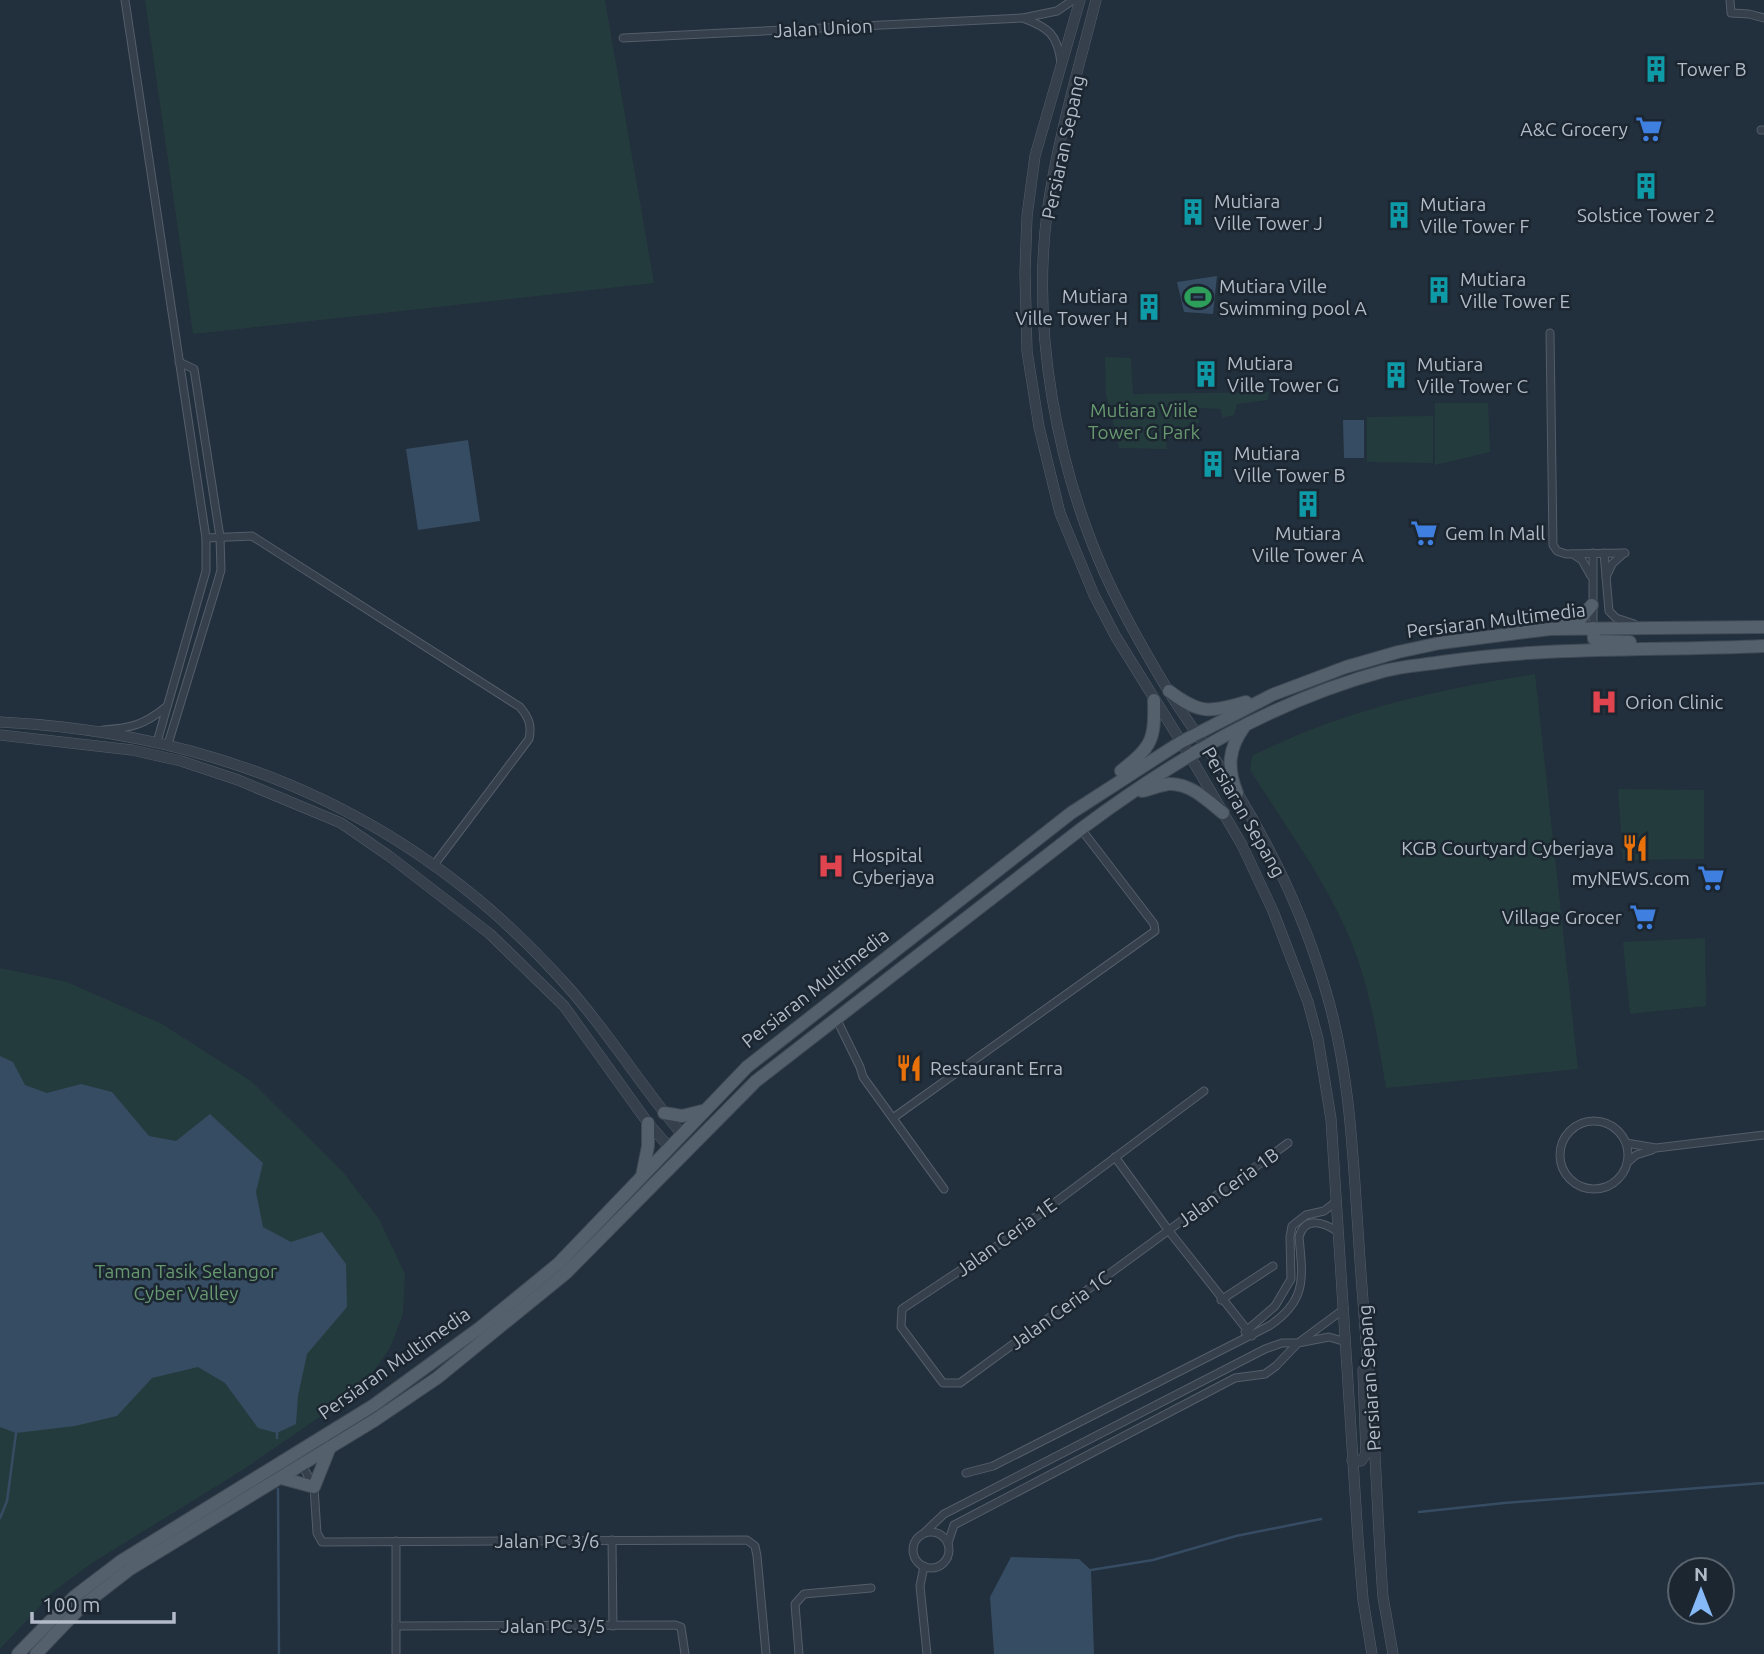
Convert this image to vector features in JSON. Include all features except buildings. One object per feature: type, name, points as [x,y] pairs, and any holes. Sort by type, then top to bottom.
[{"type":"main road","points":[[1550,629],[1580,619],[1592,605]]},
{"type":"main road","name":"Persiaran Multimedia","points":[[18,1654],[75,1596],[121,1561],[298,1459],[481,1327],[558,1264],[747,1067],[986,877],[1095,796],[1181,742],[1272,695],[1346,667],[1440,643],[1550,629],[1764,626]]},
{"type":"main road","points":[[1592,628],[1594,639],[1598,641],[1636,642],[1657,649]]},
{"type":"main road","name":"Persiaran Multimedia","points":[[36,1654],[81,1607],[130,1569],[281,1478],[298,1459],[330,1447],[438,1378],[545,1290],[594,1245],[756,1081],[1130,792],[1206,745],[1316,692],[1387,670],[1521,652],[1764,646]]},
{"type":"main road","points":[[1169,691],[1199,709],[1215,710],[1272,695]]},
{"type":"main road","points":[[1095,796],[1145,752],[1153,734],[1154,700]]},
{"type":"main road","points":[[1237,793],[1229,769],[1230,757],[1233,745],[1247,723]]},
{"type":"main road","points":[[1130,792],[1166,784],[1180,785],[1196,792],[1223,813]]},
{"type":"main road","points":[[664,1113],[682,1116],[703,1111]]},
{"type":"main road","points":[[642,1176],[648,1146],[648,1123]]},
{"type":"main road","points":[[281,1478],[314,1487],[330,1447]]},
{"type":"street","points":[[125,0],[206,538],[206,571],[157,742]]},
{"type":"street","name":"Jalan Union","points":[[623,38],[1023,18],[1057,11],[1073,0]]},
{"type":"street","name":"Persiaran Sepang","points":[[1080,0],[1062,70],[1035,156],[1027,216],[1025,312],[1033,396],[1050,479],[1075,551],[1112,629],[1247,855],[1273,911],[1308,1002],[1327,1083],[1363,1600],[1372,1654]]},
{"type":"street","name":"Persiaran Sepang","points":[[1097,0],[1061,138],[1047,216],[1044,268],[1045,343],[1056,418],[1080,507],[1103,570],[1169,691],[1237,793],[1294,902],[1328,996],[1349,1105],[1355,1164],[1383,1597],[1393,1654]]},
{"type":"street","points":[[1730,0],[1731,13],[1764,18]]},
{"type":"street","points":[[1023,18],[1044,26],[1052,34],[1058,47],[1062,70]]},
{"type":"street","points":[[1550,333],[1552,539],[1557,551],[1572,554],[1625,553],[1612,564],[1605,585]]},
{"type":"street","points":[[168,744],[220,569],[220,537],[194,369],[179,362]]},
{"type":"street","points":[[206,538],[252,536],[520,707],[527,715],[531,723],[529,739],[435,865]]},
{"type":"street","points":[[1604,553],[1609,611],[1616,618],[1653,627]]},
{"type":"street","points":[[1572,554],[1586,565],[1592,582]]},
{"type":"street","points":[[1592,628],[1593,554]]},
{"type":"street","points":[[92,731],[130,728],[167,706]]},
{"type":"street","points":[[0,722],[92,731],[168,744],[298,786],[394,837],[467,888],[510,926],[569,988],[681,1133]]},
{"type":"street","points":[[0,735],[132,750],[181,761],[238,780],[341,823],[389,856],[490,934],[555,997],[648,1123],[669,1147]]},
{"type":"street","points":[[893,1118],[1155,931],[1154,923],[1081,829]]},
{"type":"street","points":[[836,1018],[863,1077],[944,1189]]},
{"type":"street","name":"Jalan Ceria 1E","points":[[950,1385],[943,1383],[901,1327],[902,1310],[993,1248],[1204,1091]]},
{"type":"street","points":[[1627,1163],[1626,1143],[1616,1130],[1600,1122],[1581,1123],[1567,1134],[1560,1152],[1563,1170],[1575,1183],[1592,1189],[1602,1188],[1618,1179],[1627,1163],[1636,1155],[1656,1148],[1764,1135]]},
{"type":"street","name":"Jalan Ceria 1B","points":[[1169,1231],[1288,1143]]},
{"type":"street","points":[[1626,1143],[1656,1148]]},
{"type":"street","points":[[1115,1157],[1249,1333]]},
{"type":"street","points":[[1249,1333],[1275,1306],[1291,1279],[1290,1237],[1293,1226],[1306,1214],[1324,1211],[1337,1201]]},
{"type":"street","points":[[966,1473],[993,1466],[1284,1316],[1299,1293],[1303,1280],[1299,1237],[1301,1230],[1308,1224],[1317,1222],[1338,1233]]},
{"type":"street","name":"Jalan Ceria 1C","points":[[950,1385],[960,1383],[1169,1231]]},
{"type":"street","points":[[1222,1300],[1273,1266]]},
{"type":"street","points":[[1344,1309],[1298,1343],[1265,1374],[1235,1378],[954,1525],[948,1543],[948,1554],[943,1563],[934,1567],[924,1566],[916,1560],[913,1550],[916,1541],[944,1514],[1265,1349],[1282,1343],[1298,1343],[1329,1337],[1346,1342]]},
{"type":"street","points":[[1352,1460],[1361,1461],[1366,1454],[1362,1386],[1363,1310]]},
{"type":"street","name":"Jalan PC 3/6","points":[[298,1459],[314,1487],[317,1533],[322,1542],[751,1542],[755,1546],[757,1556],[766,1654]]},
{"type":"street","points":[[923,1534],[938,1534],[948,1543]]},
{"type":"street","points":[[396,1541],[396,1654]]},
{"type":"street","points":[[612,1541],[613,1626]]},
{"type":"street","points":[[924,1566],[920,1586],[927,1654]]},
{"type":"street","points":[[799,1654],[795,1604],[804,1594],[871,1588]]},
{"type":"street","name":"Jalan PC 3/5","points":[[396,1626],[681,1627],[685,1654]]},
{"type":"green space","points":[[145,0],[605,0],[654,283],[193,334]]},
{"type":"green space","name":"Mutiara Viile Tower G Park","points":[[1105,357],[1131,358],[1133,394],[1269,392],[1268,400],[1237,404],[1234,415],[1222,418],[1221,409],[1197,408],[1199,423],[1188,425],[1187,437],[1166,438],[1167,449],[1119,448],[1106,394]]},
{"type":"green space","points":[[1435,403],[1488,403],[1490,452],[1435,465]]},
{"type":"green space","points":[[1433,416],[1433,463],[1367,462],[1367,417]]},
{"type":"green space","points":[[1535,674],[1578,1069],[1386,1088],[1369,996],[1351,940],[1326,890],[1250,770],[1252,756],[1355,714],[1461,687]]},
{"type":"green space","points":[[1618,789],[1704,790],[1704,859],[1623,860]]},
{"type":"green space","points":[[1705,938],[1706,1006],[1630,1014],[1623,942]]},
{"type":"green space","name":"Taman Tasik Selangor Cyber Valley","points":[[0,968],[67,982],[162,1024],[251,1081],[343,1172],[379,1219],[405,1274],[403,1314],[390,1348],[362,1388],[241,1471],[92,1563],[54,1591],[0,1649]]},
{"type":"water","name":"Mutiara Ville Swimming pool A","points":[[1217,276],[1213,314],[1184,312],[1177,282]]},
{"type":"water","points":[[1343,420],[1364,420],[1364,458],[1344,458]]},
{"type":"water","points":[[468,440],[480,521],[418,530],[406,449]]},
{"type":"water","points":[[0,1056],[13,1062],[25,1085],[47,1093],[81,1084],[112,1092],[149,1136],[176,1141],[210,1114],[263,1163],[256,1192],[263,1227],[291,1242],[322,1232],[346,1264],[347,1307],[307,1354],[298,1396],[296,1424],[277,1433],[258,1428],[225,1383],[198,1367],[152,1378],[117,1416],[75,1426],[16,1433],[0,1427]]},
{"type":"water","points":[[1011,1557],[1079,1559],[1091,1570],[1094,1654],[994,1654],[990,1597]]},
{"type":"waterway","points":[[0,1518],[7,1501],[16,1433]]},
{"type":"waterway","points":[[277,1433],[277,1438]]},
{"type":"waterway","points":[[1419,1512],[1764,1483]]},
{"type":"waterway","points":[[278,1489],[279,1654]]},
{"type":"waterway","points":[[1091,1570],[1153,1560],[1236,1536],[1321,1519]]},
{"type":"place","name":"Tower B","points":[[1656,69]]},
{"type":"place","name":"A&C Grocery","points":[[1649,129]]},
{"type":"place","name":"Solstice Tower 2","points":[[1646,186]]},
{"type":"place","name":"Mutiara Ville Tower J","points":[[1193,212]]},
{"type":"place","name":"Mutiara Ville Tower F","points":[[1399,215]]},
{"type":"place","name":"Mutiara Ville Tower E","points":[[1439,290]]},
{"type":"place","name":"Mutiara Ville Swimming pool A","points":[[1198,297]]},
{"type":"place","name":"Mutiara Ville Tower H","points":[[1149,307]]},
{"type":"place","name":"Mutiara Ville Tower G","points":[[1206,374]]},
{"type":"place","name":"Mutiara Ville Tower C","points":[[1396,375]]},
{"type":"place","name":"Mutiara Ville Tower B","points":[[1213,464]]},
{"type":"place","name":"Mutiara Ville Tower A","points":[[1308,504]]},
{"type":"place","name":"Gem In Mall","points":[[1424,533]]},
{"type":"place","name":"Orion Clinic","points":[[1604,702]]},
{"type":"place","name":"KGB Courtyard Cyberjaya","points":[[1635,848]]},
{"type":"place","name":"Hospital Cyberjaya","points":[[831,866]]},
{"type":"place","name":"myNEWS.com","points":[[1711,878]]},
{"type":"place","name":"Village Grocer","points":[[1643,917]]},
{"type":"place","name":"Restaurant Erra","points":[[909,1068]]}]
